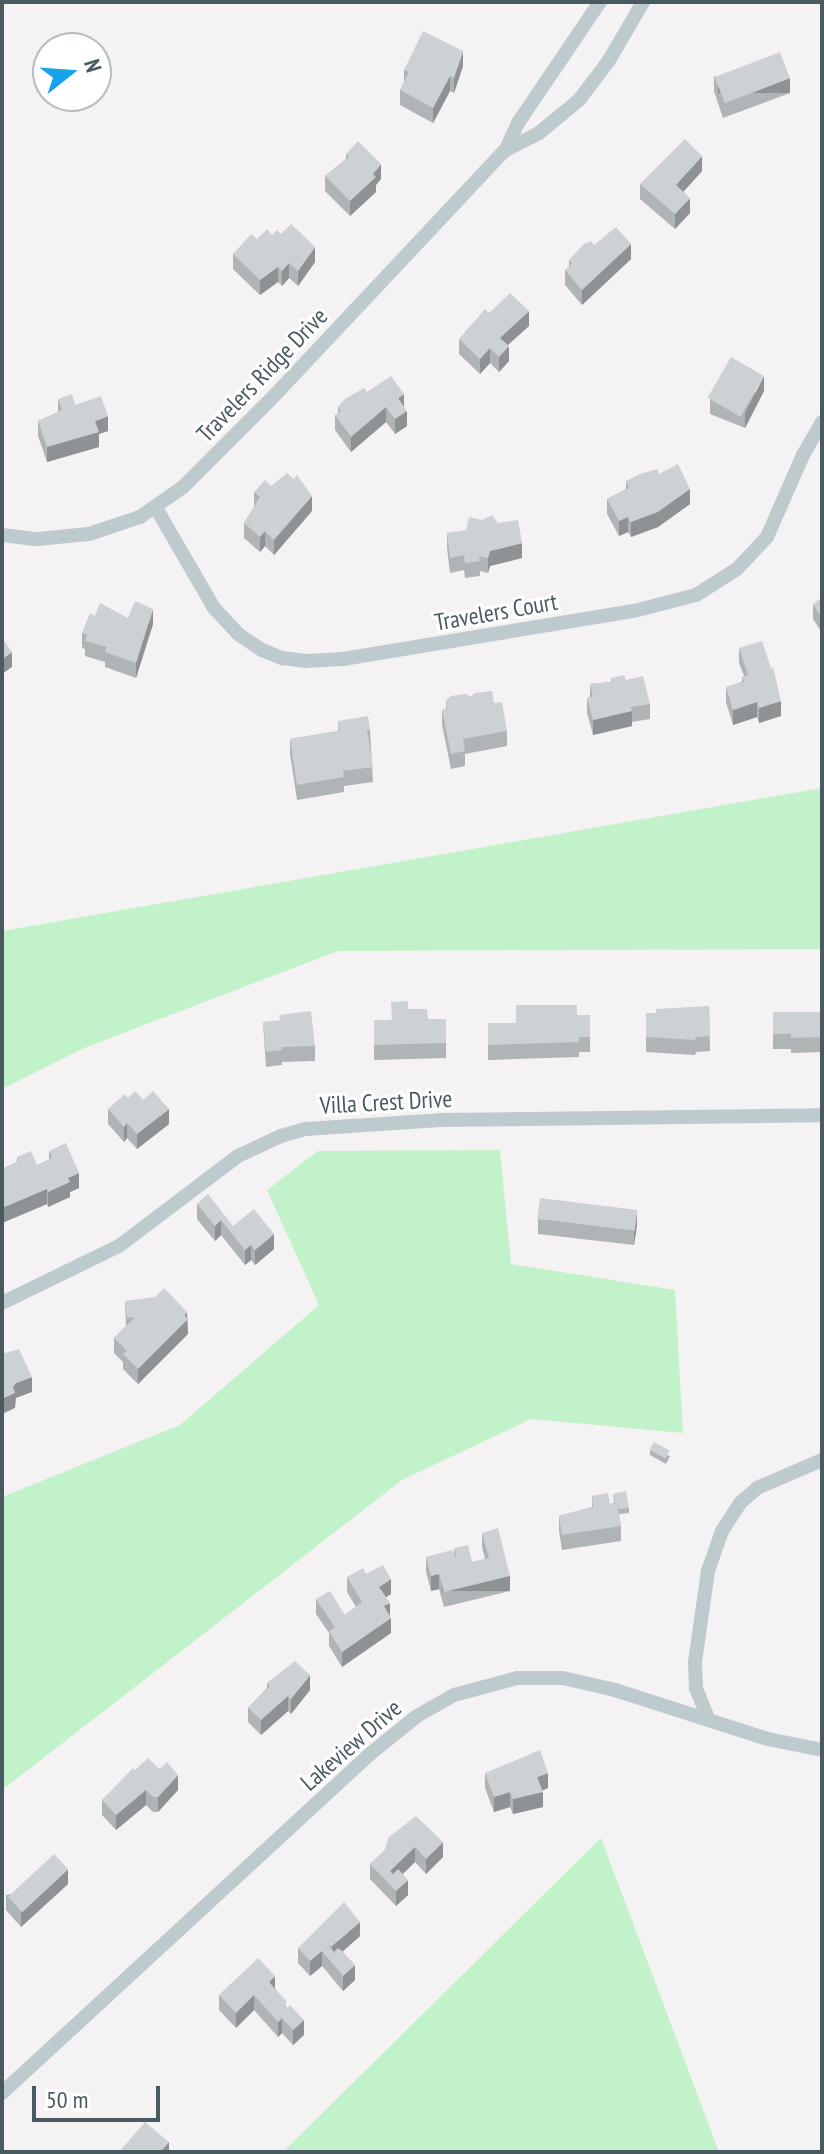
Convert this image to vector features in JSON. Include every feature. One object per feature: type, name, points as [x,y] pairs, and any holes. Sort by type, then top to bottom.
[{"type":"street","name":"Travelers Ridge Drive","points":[[2,535],[37,539],[73,537],[125,523],[156,508],[198,474],[504,151],[518,123],[600,2]]},
{"type":"street","name":"Travelers Ridge Drive","points":[[504,151],[539,133],[579,100],[608,62],[643,2]]},
{"type":"street","name":"Travelers Court","points":[[156,508],[214,608],[238,634],[252,645],[282,658],[306,661],[343,659],[642,610],[696,595],[737,569],[767,537],[803,455],[822,422]]},
{"type":"street","name":"Villa Crest Drive","points":[[2,1303],[119,1246],[246,1151],[306,1129],[440,1120],[822,1115]]},
{"type":"street","points":[[708,1718],[696,1689],[695,1662],[705,1590],[722,1531],[740,1503],[757,1488],[822,1460]]},
{"type":"street","name":"Lakeview Drive","points":[[2,2093],[208,1907],[320,1799],[429,1707],[472,1689],[517,1678],[548,1677],[599,1686],[768,1739],[822,1750]]},
{"type":"green space","points":[[822,788],[822,949],[338,951],[84,1048],[2,1089],[2,931]]},
{"type":"green space","points":[[500,1150],[511,1264],[675,1290],[683,1433],[531,1419],[402,1480],[2,1790],[2,1497],[180,1425],[319,1305],[267,1190],[318,1151]]},
{"type":"green space","points":[[601,1838],[719,2152],[283,2152]]},
{"type":"building","points":[[423,31],[463,51],[454,78],[450,76],[433,108],[400,90],[409,72],[404,70]]},
{"type":"building","points":[[780,52],[790,78],[725,103],[715,77]]},
{"type":"building","points":[[685,139],[702,156],[676,185],[690,198],[675,214],[640,184]]},
{"type":"building","points":[[358,141],[381,164],[373,174],[376,177],[350,201],[325,176],[349,157],[346,154]]},
{"type":"building","points":[[291,224],[315,247],[298,271],[289,263],[282,271],[278,267],[260,280],[233,254],[251,234],[257,239],[267,229],[272,235],[277,230],[281,234]]},
{"type":"building","points":[[616,227],[631,244],[582,290],[565,270],[572,264],[569,260],[584,244],[591,241],[594,245]]},
{"type":"building","points":[[510,293],[529,311],[500,338],[509,346],[499,357],[490,348],[480,359],[459,339],[485,309],[489,313]]},
{"type":"building","points":[[731,357],[764,376],[740,417],[708,398]]},
{"type":"building","points":[[391,376],[404,394],[398,398],[407,411],[395,419],[386,407],[351,437],[335,415],[341,411],[338,407],[345,399],[364,388],[367,392]]},
{"type":"building","points":[[72,394],[75,405],[101,396],[108,416],[95,421],[99,432],[47,447],[38,421],[62,410],[58,399]]},
{"type":"building","points":[[678,464],[690,489],[658,512],[631,522],[628,517],[619,521],[607,499],[629,488],[626,481],[640,474],[657,469],[659,474]]},
{"type":"building","points":[[287,473],[294,479],[297,475],[312,496],[274,540],[265,531],[260,537],[244,523],[260,497],[254,492],[265,480],[271,486]]},
{"type":"building","points":[[492,515],[498,523],[518,520],[522,543],[490,551],[488,558],[479,556],[480,561],[465,563],[464,555],[450,558],[447,533],[466,530],[469,517],[482,520]]},
{"type":"building","points":[[822,598],[822,618],[813,604]]},
{"type":"building","points":[[135,601],[153,609],[136,663],[105,652],[107,647],[85,641],[87,635],[82,633],[90,613],[95,616],[100,603],[128,618]]},
{"type":"building","points":[[2,638],[12,652],[2,659]]},
{"type":"building","points":[[762,641],[773,667],[781,701],[759,708],[757,702],[733,710],[726,687],[744,682],[742,677],[748,675],[739,648]]},
{"type":"building","points":[[624,675],[626,680],[643,676],[650,704],[593,720],[587,698],[593,697],[590,684],[612,682],[611,678]]},
{"type":"building","points":[[492,691],[494,703],[502,702],[507,731],[463,739],[465,751],[451,754],[442,710],[447,709],[446,700],[451,696],[466,694],[470,697],[475,693]]},
{"type":"building","points":[[368,716],[373,767],[343,771],[344,777],[297,785],[290,739],[339,731],[338,721]]},
{"type":"building","points":[[408,1001],[408,1009],[427,1009],[428,1019],[446,1019],[446,1043],[374,1045],[374,1020],[392,1020],[391,1002]]},
{"type":"building","points":[[516,1005],[577,1005],[577,1015],[590,1015],[590,1037],[579,1037],[579,1042],[488,1045],[488,1023],[516,1023]]},
{"type":"building","points":[[709,1006],[710,1036],[696,1037],[695,1040],[646,1037],[646,1013],[656,1013],[656,1009]]},
{"type":"building","points":[[311,1011],[315,1046],[282,1047],[282,1050],[266,1052],[263,1022],[280,1020],[279,1015]]},
{"type":"building","points":[[773,1012],[822,1012],[822,1037],[791,1038],[791,1034],[773,1034]]},
{"type":"building","points":[[135,1091],[143,1100],[153,1091],[169,1109],[137,1134],[127,1123],[124,1127],[108,1109],[125,1094],[128,1098]]},
{"type":"building","points":[[66,1143],[79,1173],[68,1178],[70,1182],[48,1192],[47,1189],[2,1208],[2,1176],[5,1174],[2,1169],[31,1151],[37,1165],[52,1158],[49,1151]]},
{"type":"building","points":[[208,1194],[233,1226],[254,1209],[274,1234],[255,1250],[251,1245],[245,1250],[221,1220],[215,1226],[197,1204]]},
{"type":"building","points":[[540,1198],[637,1210],[635,1231],[537,1219]]},
{"type":"building","points":[[164,1288],[187,1312],[184,1315],[188,1319],[138,1369],[123,1354],[127,1351],[114,1338],[135,1317],[127,1318],[125,1301],[155,1297]]},
{"type":"building","points":[[19,1349],[32,1377],[16,1383],[13,1387],[15,1393],[2,1399],[2,1354]]},
{"type":"building","points":[[654,1442],[670,1451],[665,1459],[650,1450]]},
{"type":"building","points":[[626,1491],[629,1508],[619,1509],[613,1494]]},
{"type":"building","points":[[608,1493],[610,1504],[617,1503],[621,1526],[562,1535],[559,1516],[593,1507],[592,1496]]},
{"type":"building","points":[[498,1528],[510,1576],[444,1592],[439,1574],[431,1576],[426,1557],[452,1550],[457,1560],[454,1548],[468,1545],[472,1562],[489,1558],[482,1533]]},
{"type":"building","points":[[383,1565],[391,1579],[379,1587],[390,1603],[384,1606],[391,1618],[342,1652],[329,1631],[335,1627],[316,1599],[330,1591],[345,1615],[362,1602],[347,1577],[363,1568],[366,1574]]},
{"type":"building","points":[[295,1661],[310,1675],[291,1699],[288,1696],[261,1720],[248,1708],[270,1686],[267,1683]]},
{"type":"building","points":[[540,1750],[548,1773],[537,1777],[543,1792],[513,1799],[510,1792],[494,1797],[485,1773]]},
{"type":"building","points":[[148,1758],[159,1769],[167,1762],[178,1775],[158,1797],[153,1797],[146,1790],[116,1815],[102,1800],[133,1768],[135,1770]]},
{"type":"building","points":[[416,1816],[443,1842],[426,1859],[415,1847],[390,1871],[393,1874],[398,1869],[408,1880],[396,1891],[370,1864],[385,1850],[389,1837]]},
{"type":"building","points":[[54,1854],[68,1869],[22,1912],[8,1897]]},
{"type":"building","points":[[344,1902],[360,1922],[332,1946],[328,1945],[334,1952],[338,1948],[355,1965],[343,1976],[322,1951],[310,1961],[298,1948]]},
{"type":"building","points":[[258,1958],[275,1976],[269,1982],[287,2002],[284,2005],[287,2008],[290,2005],[304,2020],[293,2030],[282,2018],[278,2022],[254,1995],[236,2013],[219,1995]]},
{"type":"building","points":[[145,2122],[169,2142],[160,2152],[119,2152]]}]
